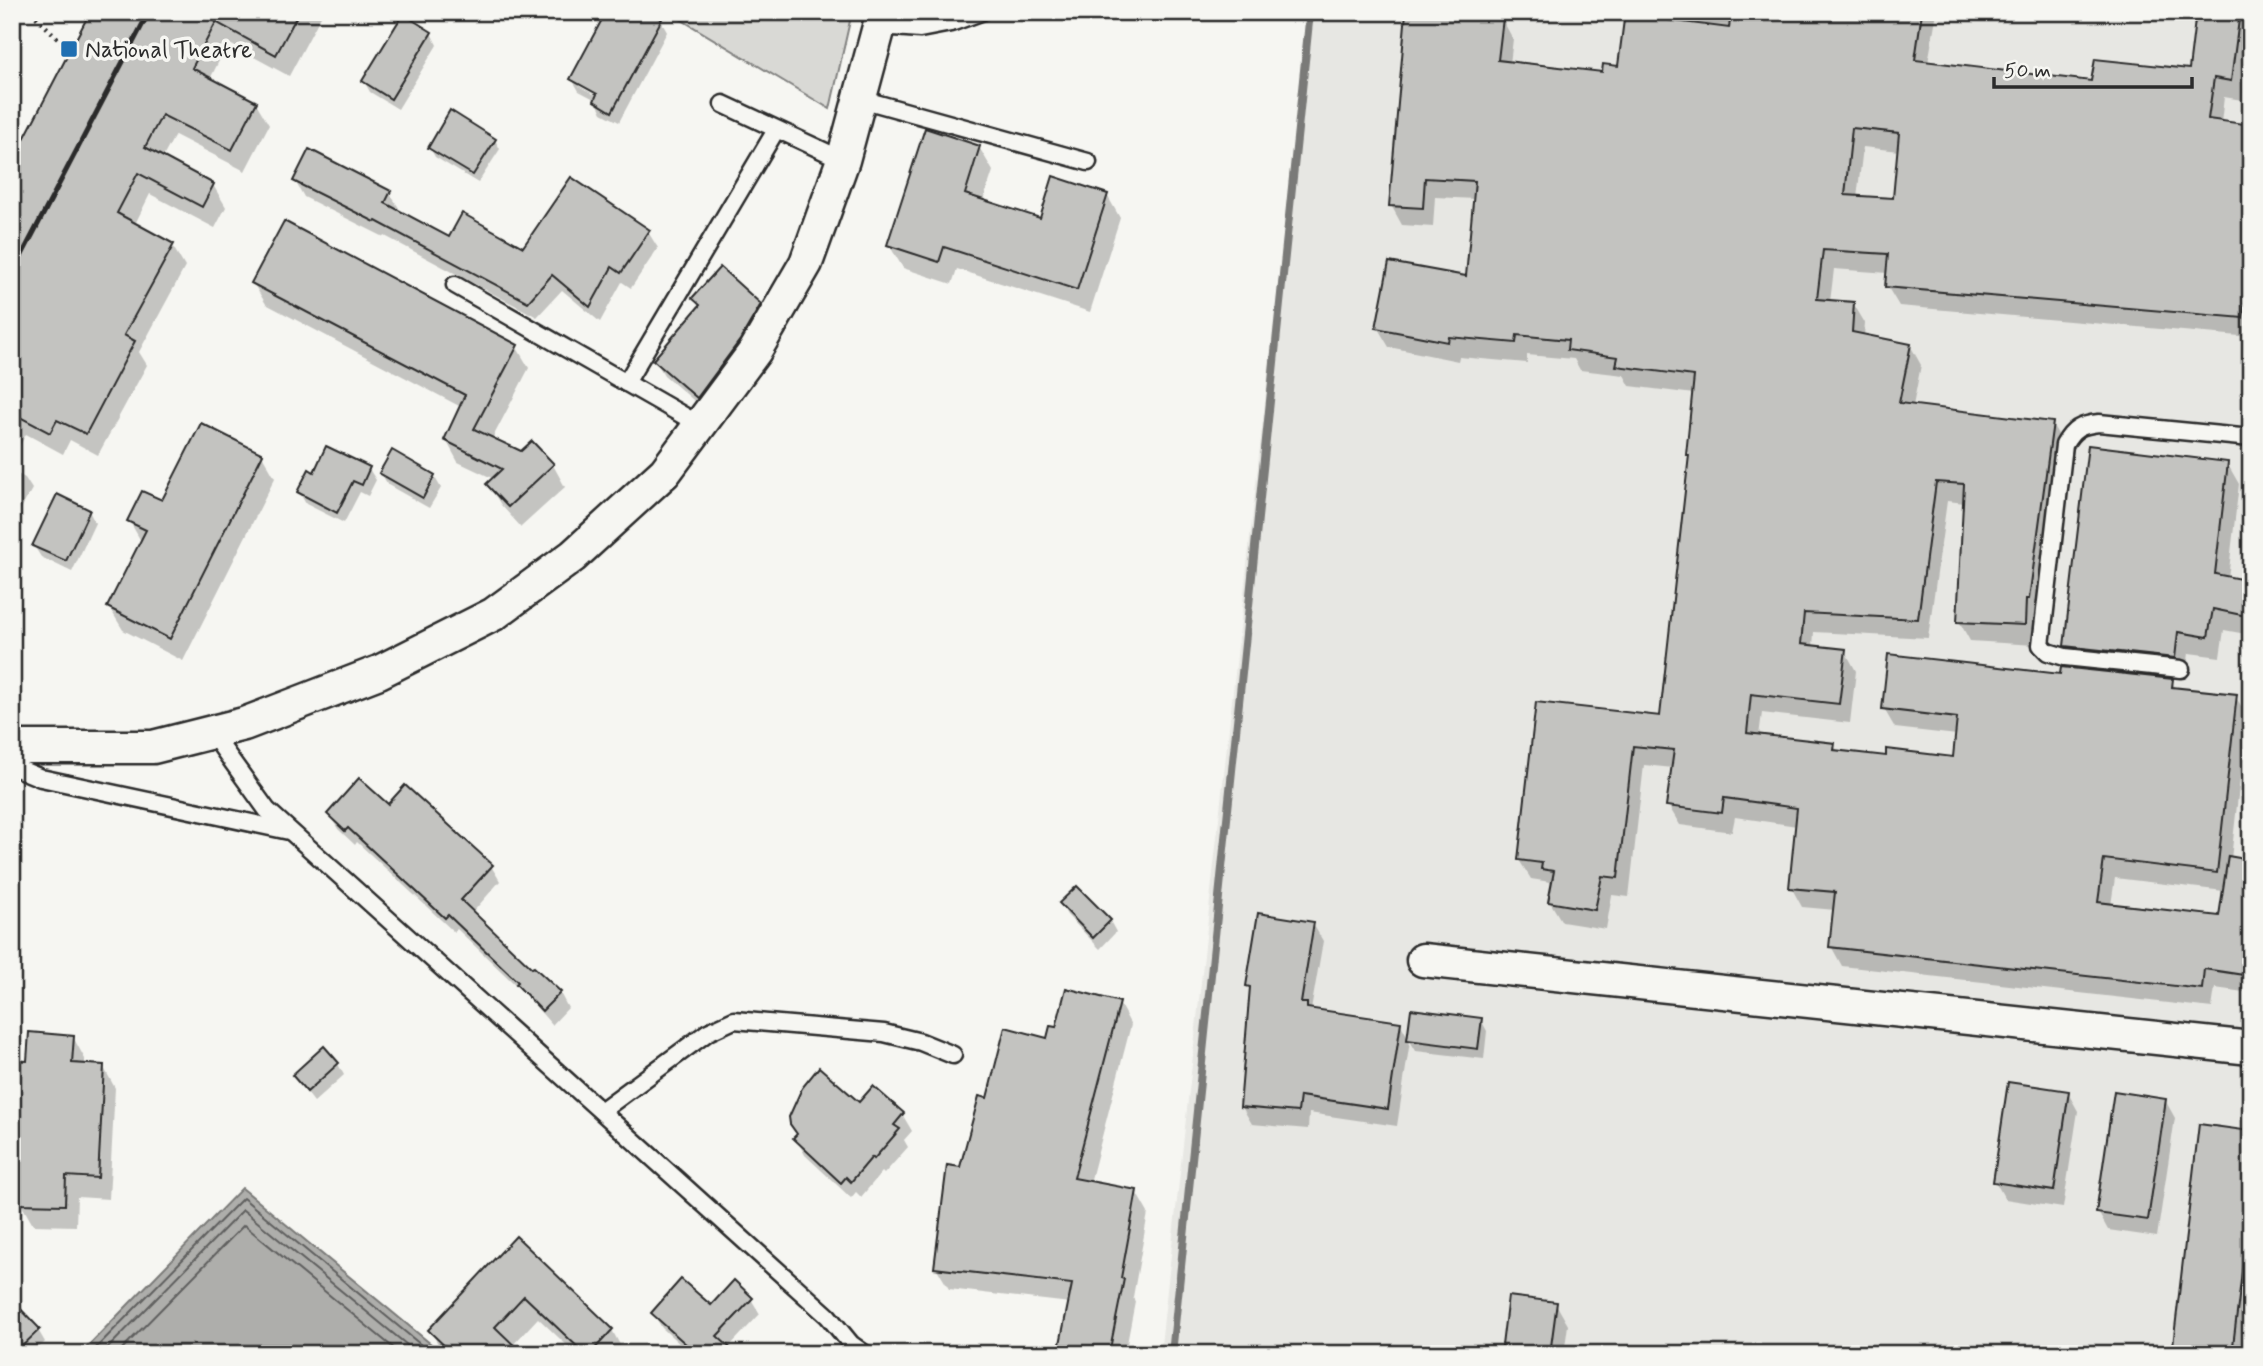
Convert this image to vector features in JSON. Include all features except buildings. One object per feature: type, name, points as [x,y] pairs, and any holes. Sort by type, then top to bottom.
[{"type":"street","points":[[12,747],[153,747],[244,724],[379,672],[494,614],[583,547],[665,472],[755,351],[806,263],[843,160],[882,19]]},
{"type":"street","points":[[1423,960],[2251,1048]]},
{"type":"lane","points":[[882,19],[920,29],[951,23],[981,12]]},
{"type":"lane","points":[[861,100],[1088,162]]},
{"type":"lane","points":[[723,104],[843,160]]},
{"type":"lane","points":[[626,383],[776,130]]},
{"type":"lane","points":[[455,285],[700,425]]},
{"type":"lane","points":[[2181,669],[2065,657],[2048,652],[2041,645],[2064,445],[2070,433],[2081,425],[2099,424],[2251,438]]},
{"type":"lane","points":[[211,732],[267,810],[828,1316],[851,1344],[865,1354]]},
{"type":"lane","points":[[12,766],[41,778],[290,831]]},
{"type":"lane","points":[[601,1111],[708,1032],[734,1020],[884,1033],[921,1042],[953,1055]]},
{"type":"path","points":[[31,12],[69,49]]},
{"type":"shaded area","points":[[667,12],[852,12],[830,109],[675,16]]},
{"type":"shaded area","points":[[1308,12],[2251,12],[2251,1354],[1160,1354]]},
{"type":"water","points":[[242,1188],[443,1354],[80,1354]]},
{"type":"waterway","points":[[1172,1354],[1310,12]]},
{"type":"railway","points":[[12,274],[149,12]]},
{"type":"place","name":"National Theatre","points":[[69,49]]}]
